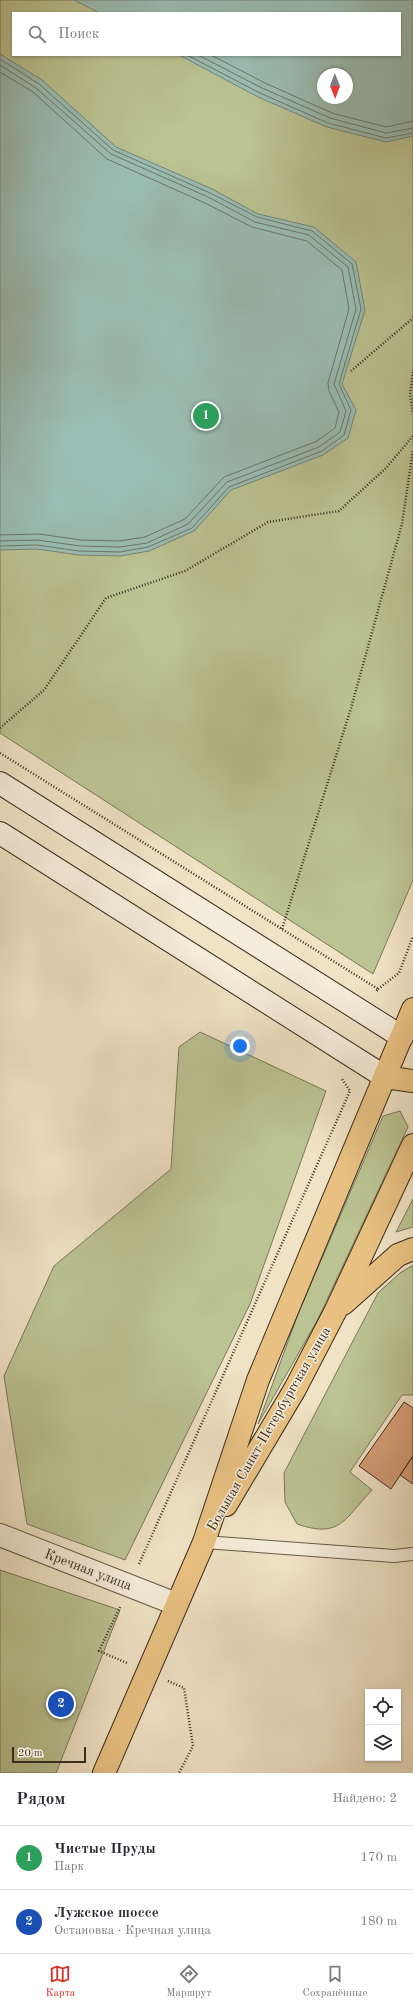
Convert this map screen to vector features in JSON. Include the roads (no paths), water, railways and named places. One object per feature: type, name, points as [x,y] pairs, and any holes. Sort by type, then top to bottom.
[{"type":"main road","points":[[0,783],[407,1044]]},
{"type":"main road","points":[[0,833],[385,1077],[413,1081]]},
{"type":"main road","name":"Большая Санкт-Петербургская улица","points":[[204,1542],[258,1380],[385,1077],[407,1044],[413,1010]]},
{"type":"main road","name":"Большая Санкт-Петербургская улица","points":[[204,1542],[295,1389],[336,1310],[413,1145]]},
{"type":"main road","points":[[336,1310],[398,1256],[413,1250]]},
{"type":"main road","name":"Кречная улица","points":[[0,1535],[176,1604]]},
{"type":"main road","points":[[104,1773],[204,1542]]},
{"type":"lane","points":[[204,1542],[394,1556],[413,1554]]},
{"type":"water","points":[[74,0],[413,0],[413,136],[386,142],[327,127],[258,97],[181,56],[401,56],[401,12],[97,12]]},
{"type":"water","points":[[0,54],[42,80],[116,147],[212,189],[258,214],[314,227],[356,262],[365,310],[342,384],[356,410],[348,438],[323,455],[231,490],[194,531],[149,551],[120,556],[79,555],[37,549],[0,550]]},
{"type":"place","name":"Чистые Пруды","points":[[206,416]]},
{"type":"place","name":"Лужское шоссе","points":[[61,1704]]}]
